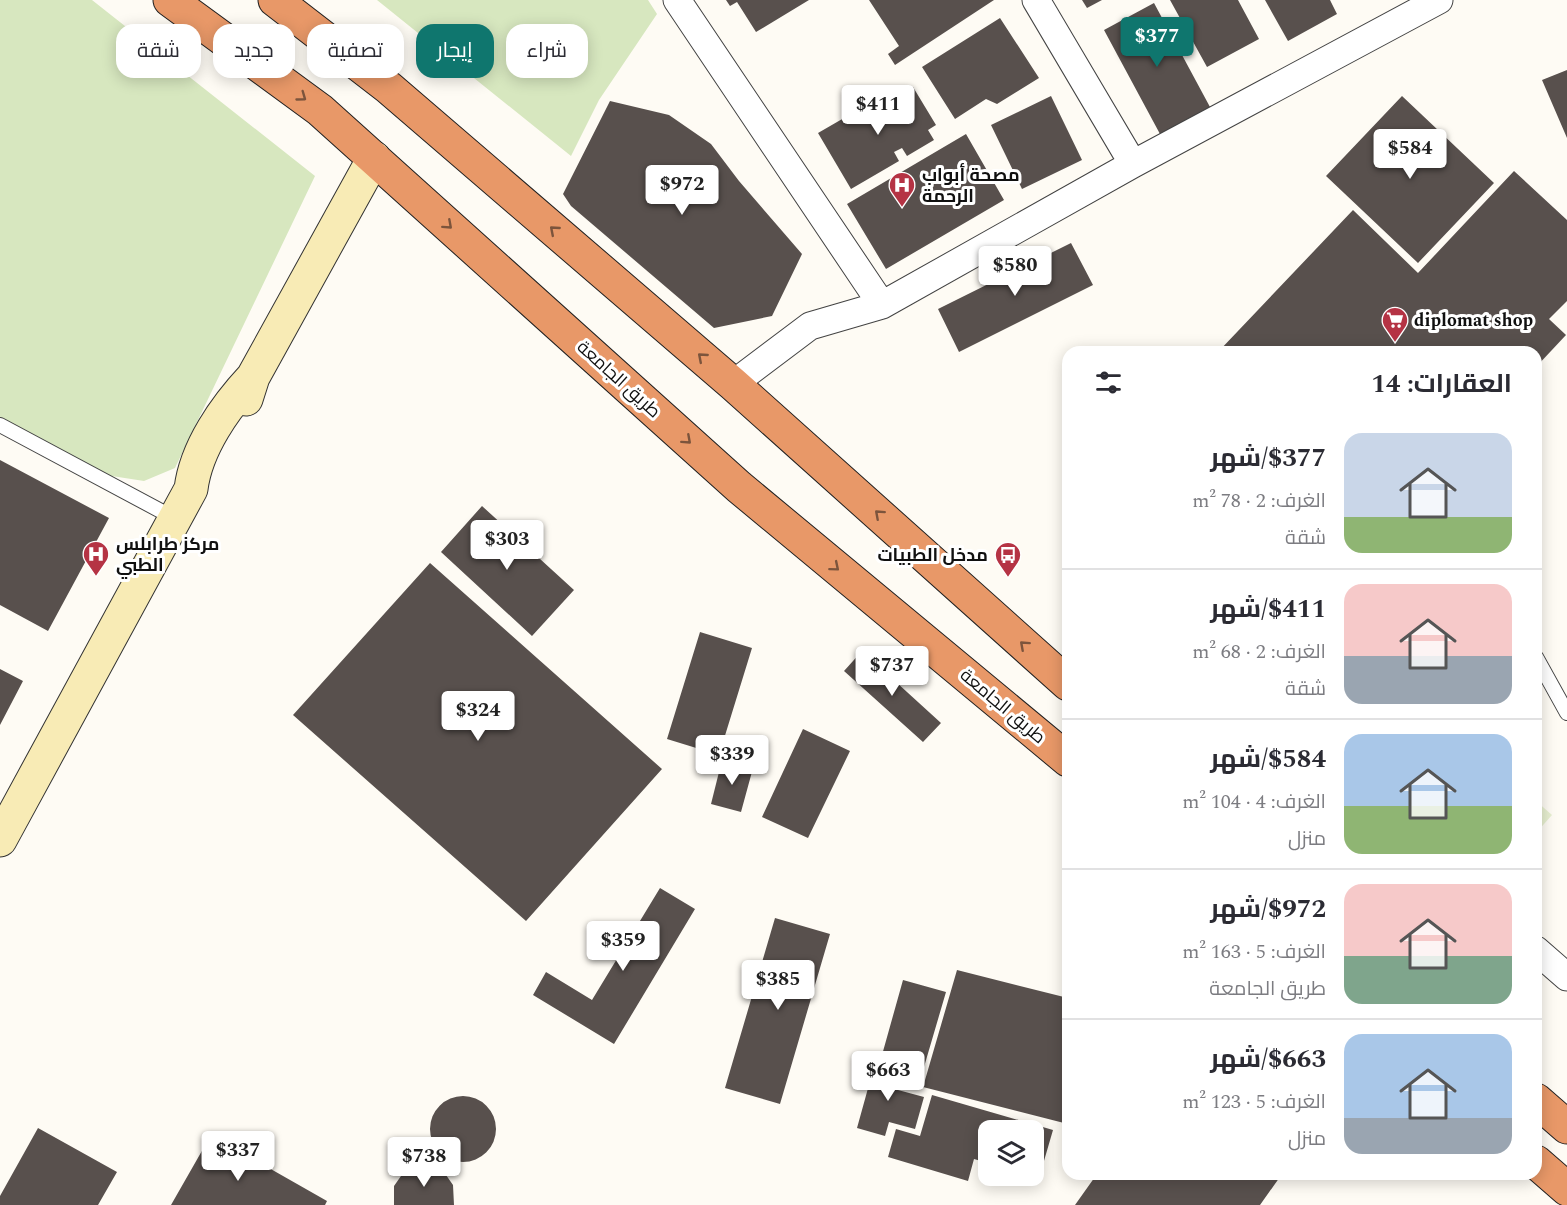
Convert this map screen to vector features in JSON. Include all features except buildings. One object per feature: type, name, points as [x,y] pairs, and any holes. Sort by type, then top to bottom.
[{"type":"highway","name":"طريق الجامعة","points":[[170,0],[320,110],[739,487],[1062,755]]},
{"type":"highway","points":[[275,0],[389,88],[733,384],[1062,679]]},
{"type":"highway","points":[[1542,1105],[1567,1127]]},
{"type":"highway","points":[[1542,1167],[1567,1189]]},
{"type":"street","points":[[677,0],[882,305]]},
{"type":"street","points":[[1036,0],[1133,164]]},
{"type":"street","points":[[733,384],[810,326],[882,305],[1133,164],[1439,0]]},
{"type":"street","points":[[0,840],[191,489],[193,470],[237,394],[253,377],[374,159]]},
{"type":"street","points":[[1542,955],[1567,977]]},
{"type":"lane","points":[[0,425],[174,518]]},
{"type":"lane","points":[[1542,668],[1567,713]]},
{"type":"green space","points":[[0,0],[92,0],[122,24],[116,24],[116,78],[191,78],[315,176],[175,468],[144,481],[86,472],[0,425]]},
{"type":"green space","points":[[377,0],[648,0],[657,14],[599,100],[571,156],[474,78],[494,78],[494,24],[416,24],[416,31]]},
{"type":"green space","points":[[1542,806],[1552,815],[1542,826]]},
{"type":"place","name":"مصحة أبواب الرحمة","points":[[902,208]]},
{"type":"place","name":"diplomat shop","points":[[1395,343]]},
{"type":"place","name":"مركز طرابلس الطبي","points":[[96,577]]},
{"type":"place","name":"مدخل الطبيات","points":[[1008,578]]}]
